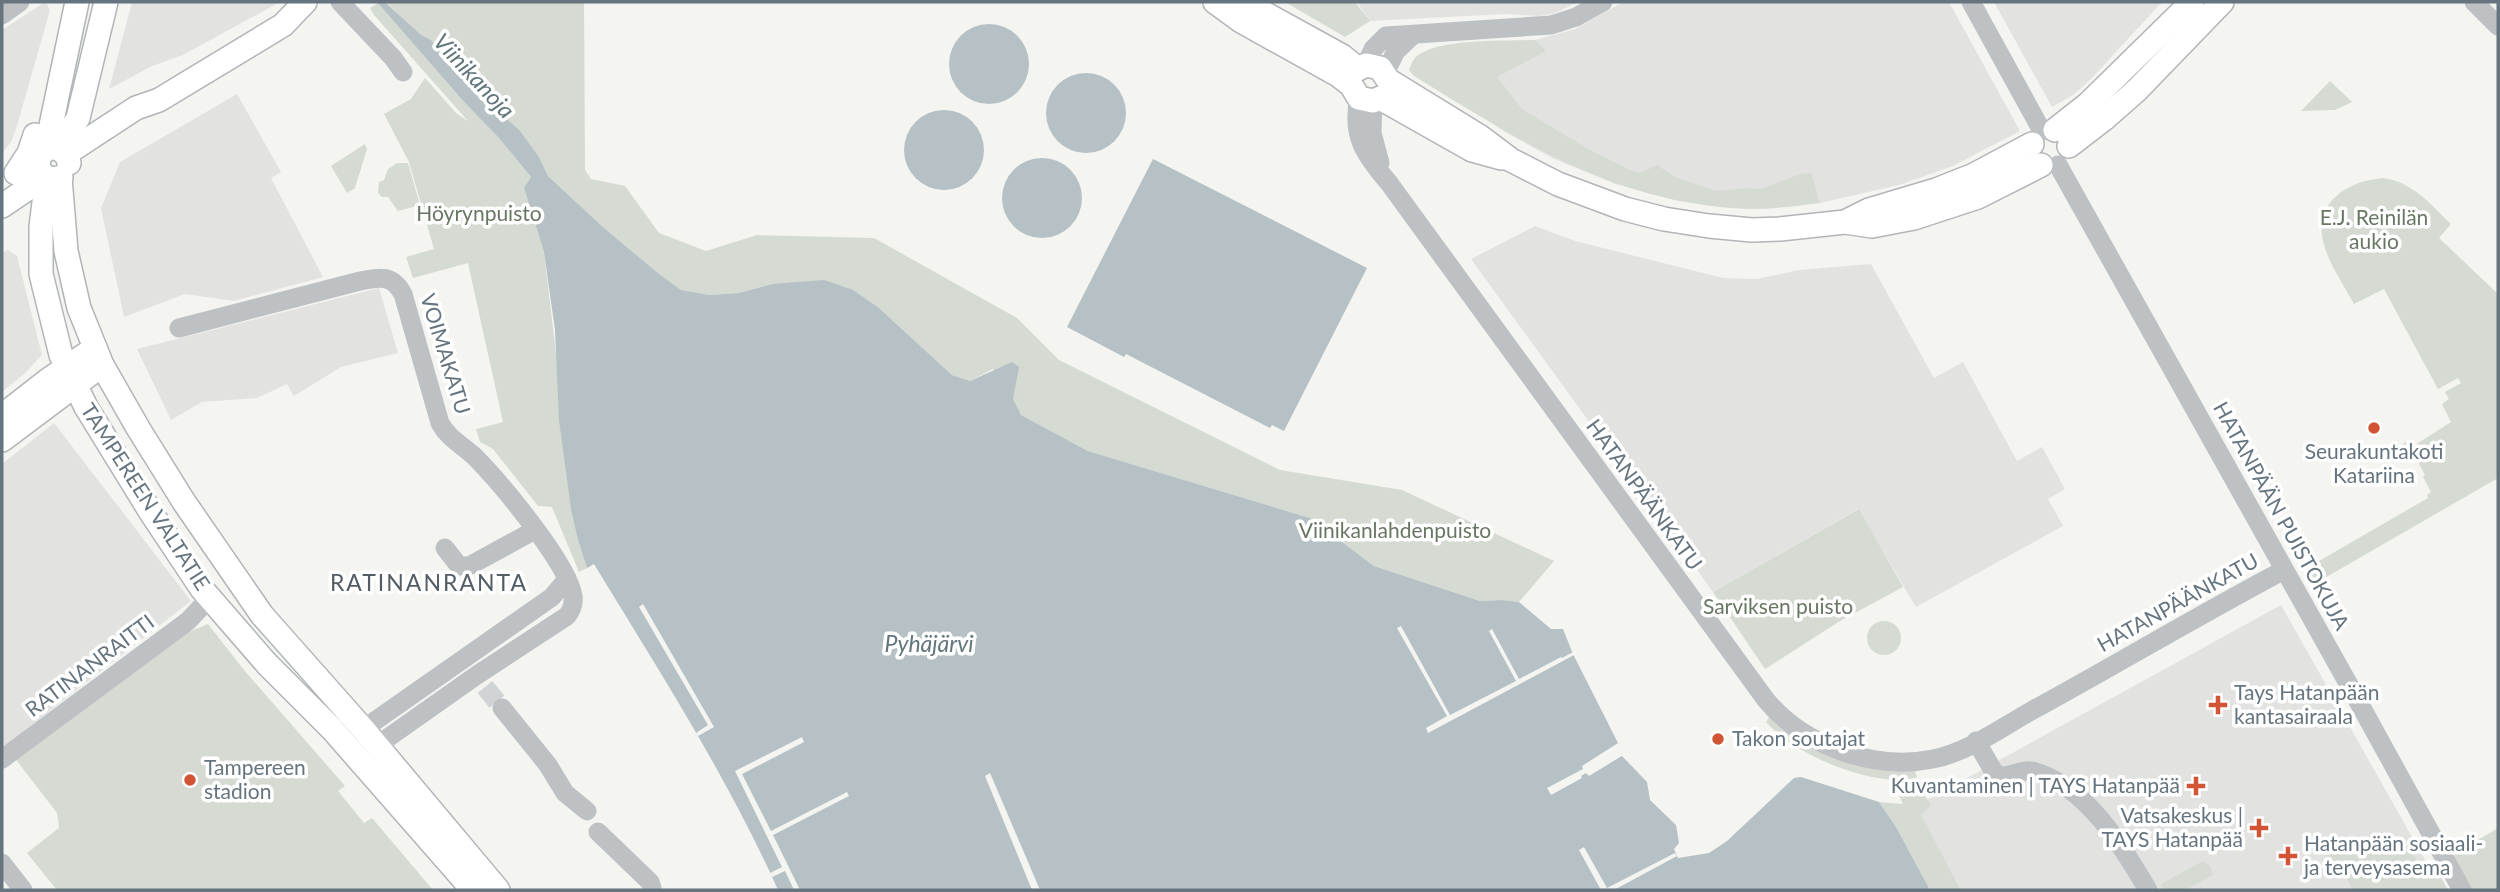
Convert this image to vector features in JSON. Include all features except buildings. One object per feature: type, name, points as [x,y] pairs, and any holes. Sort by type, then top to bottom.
[{"type":"main road","name":"TAMPEREEN VALTATIE","points":[[77,2],[54,103],[57,164],[73,193],[74,239],[66,251],[79,308],[99,356],[160,464],[228,567],[473,890]]},
{"type":"main road","name":"TAMPEREEN VALTATIE","points":[[106,2],[78,118],[68,134],[57,164],[41,227],[41,274],[50,316],[70,376],[150,512],[202,589],[267,664],[361,744],[498,890]]},
{"type":"main road","points":[[2,206],[75,148],[136,108],[159,100],[283,25],[305,2]]},
{"type":"main road","points":[[1215,2],[1241,22],[1308,58],[1479,136],[1511,160],[1593,198],[1664,219],[1752,230],[1845,222],[1869,210],[1937,190],[2050,147],[2104,119],[2137,90],[2222,2]]},
{"type":"main road","points":[[1244,2],[1342,56],[1370,84]]},
{"type":"main road","points":[[2050,147],[2088,104],[2192,2]]},
{"type":"main road","points":[[9,178],[29,153],[40,119],[54,103]]},
{"type":"main road","points":[[9,178],[57,164]]},
{"type":"main road","points":[[2,416],[99,356]]},
{"type":"main road","points":[[2,440],[70,376]]},
{"type":"street","points":[[2,15],[20,2]]},
{"type":"street","points":[[340,2],[403,72]]},
{"type":"street","points":[[1370,84],[1396,51],[1413,35],[1552,25],[1576,17],[1602,2]]},
{"type":"street","name":"HATANPÄÄN PUISTOKUJA","points":[[1971,2],[2462,890]]},
{"type":"street","points":[[2474,2],[2498,26]]},
{"type":"street","name":"HATANPÄÄNKATU","points":[[1370,84],[1356,118],[1365,154],[1389,183],[1738,662],[1781,716],[1799,731],[1823,744],[1883,760],[1907,762],[1949,755],[2284,570]]},
{"type":"street","name":"VOIMAKATU","points":[[179,328],[360,281],[384,276],[393,280],[403,294],[440,423],[448,435],[474,457],[535,530],[567,579]]},
{"type":"street","points":[[445,548],[459,566],[469,566],[535,530]]},
{"type":"street","points":[[361,744],[464,657],[552,597],[567,579]]},
{"type":"street","points":[[361,744],[481,681],[567,616],[573,596],[567,579]]},
{"type":"street","name":"RATINANRAITTI","points":[[2,759],[188,621],[202,606]]},
{"type":"street","points":[[464,657],[481,681]]},
{"type":"street","points":[[502,708],[548,765],[565,793],[587,811]]},
{"type":"street","points":[[1976,741],[1996,774],[2005,777],[2030,771],[2070,790],[2115,839],[2148,890]]},
{"type":"street","points":[[598,832],[650,882],[652,888]]},
{"type":"street","points":[[2,863],[23,890]]},
{"type":"shaded area","points":[[132,2],[280,2],[183,55],[152,66],[109,89]]},
{"type":"shaded area","points":[[1357,2],[1578,2],[1555,13],[1539,16],[1506,14],[1370,21]]},
{"type":"shaded area","points":[[1623,2],[1949,2],[2020,131],[1953,166],[1899,185],[1820,203],[1750,209],[1678,201],[1615,184],[1552,158],[1505,132],[1420,74],[1457,43],[1535,40],[1575,29]]},
{"type":"shaded area","points":[[1994,2],[2162,2],[2091,79],[2073,95],[2052,107]]},
{"type":"shaded area","points":[[42,4],[47,4],[50,10],[16,129],[2,154],[2,30]]},
{"type":"shaded area","points":[[237,94],[281,172],[271,178],[323,277],[234,301],[185,294],[124,317],[101,208],[120,162]]},
{"type":"shaded area","points":[[1535,226],[1575,241],[1723,278],[1757,279],[1799,270],[1871,264],[1934,378],[1963,362],[2017,461],[2042,447],[2065,489],[2048,499],[2063,526],[1916,607],[1858,509],[1713,592],[1471,259]]},
{"type":"shaded area","points":[[8,250],[17,256],[42,355],[2,392],[2,253]]},
{"type":"shaded area","points":[[379,288],[398,353],[341,367],[294,396],[287,384],[257,398],[202,402],[171,420],[137,349]]},
{"type":"shaded area","points":[[54,423],[191,601],[2,748],[2,464]]},
{"type":"shaded area","name":"Tays Hatanpään kantasairaala","points":[[2281,605],[2442,890],[1961,890],[1916,806]]},
{"type":"green space","name":"Viinikanlahdenpuisto","points":[[386,2],[584,2],[585,170],[591,179],[625,186],[659,233],[706,251],[757,235],[874,238],[1017,318],[1059,360],[1280,470],[1402,490],[1554,561],[1519,602],[1480,601],[1374,566],[1310,518],[1088,451],[1021,415],[993,369],[970,381],[952,375],[879,308],[772,284],[739,293],[710,295],[681,290],[604,228],[548,176],[539,157],[520,132],[484,98],[431,40],[421,36]]},
{"type":"green space","points":[[1285,2],[1355,2],[1370,21],[1345,37]]},
{"type":"green space","name":"Höyrynpuisto","points":[[378,3],[531,177],[524,188],[544,252],[578,540],[587,568],[579,572],[552,507],[538,506],[493,449],[480,442],[476,429],[503,422],[468,263],[413,278],[406,257],[434,249],[409,162],[384,114],[411,99],[425,78],[456,113],[468,121],[374,15],[370,8]]},
{"type":"green space","points":[[1535,40],[1546,51],[1497,77],[1522,109],[1590,150],[1632,171],[1640,173],[1657,165],[1675,177],[1716,191],[1761,189],[1800,174],[1811,173],[1820,203],[1760,209],[1703,205],[1658,196],[1615,183],[1533,146],[1414,76],[1409,70],[1417,56],[1441,46]]},
{"type":"green space","points":[[2330,81],[2352,102],[2335,110],[2301,111]]},
{"type":"green space","points":[[365,144],[367,149],[355,188],[347,193],[331,166]]},
{"type":"green space","points":[[397,163],[408,163],[420,205],[398,211],[388,197],[382,197],[378,193],[379,182],[384,180],[388,169]]},
{"type":"green space","name":"E.J. Reinilän aukio","points":[[2383,178],[2412,189],[2451,224],[2439,238],[2498,294],[2498,478],[2316,583],[2307,568],[2428,498],[2427,495],[2431,492],[2423,477],[2425,475],[2413,452],[2407,455],[2401,445],[2411,439],[2415,445],[2451,422],[2442,404],[2449,399],[2445,392],[2461,383],[2458,378],[2438,389],[2384,289],[2354,304],[2327,253],[2322,230],[2323,217],[2328,206],[2345,189]]},
{"type":"green space","name":"Sarviksen puisto","points":[[1859,509],[1903,587],[1840,621],[1765,669],[1713,592]]},
{"type":"green space","points":[[1884,621],[1896,626],[1901,638],[1896,650],[1884,655],[1872,650],[1867,638],[1872,626]]},
{"type":"green space","name":"Tampereen stadion","points":[[208,624],[244,670],[345,786],[338,791],[364,823],[372,818],[433,890],[57,890],[27,853],[59,828],[57,813],[14,757],[170,640]]},
{"type":"green space","points":[[1769,717],[1777,725],[1915,770],[1917,778],[1878,778],[1836,766],[1815,757],[1779,734],[1766,722]]},
{"type":"green space","points":[[1901,790],[1921,790],[1931,805],[1921,815],[1961,890],[1930,890],[1896,827],[1879,802],[1903,804],[1899,795]]},
{"type":"green space","points":[[2498,828],[2498,890],[2469,890],[2453,858],[2456,853]]},
{"type":"green space","points":[[2390,836],[2394,839],[2391,841],[2396,850],[2403,846],[2409,847],[2419,864],[2433,863],[2448,890],[2353,890],[2340,867],[2335,869],[2324,850],[2341,841],[2345,847],[2352,843],[2363,847]]},
{"type":"green space","points":[[2203,861],[2210,866],[2213,875],[2185,890],[2164,890],[2161,884]]},
{"type":"water","name":"Pyhäjärvi","points":[[377,2],[385,2],[421,35],[431,40],[484,98],[520,131],[539,157],[548,176],[604,228],[681,290],[710,295],[739,293],[772,284],[824,280],[853,290],[879,308],[952,375],[970,381],[1012,362],[1019,367],[1013,399],[1021,415],[1088,451],[1310,518],[1374,566],[1480,601],[1519,602],[1551,629],[1563,629],[1622,756],[1647,782],[1650,800],[1676,825],[1679,843],[1674,849],[1678,858],[1709,853],[1727,841],[1794,778],[1801,777],[1879,802],[1896,827],[1930,890],[778,890],[737,806],[691,724],[594,564],[587,568],[571,509],[559,420],[555,330],[544,252],[524,188],[531,177]]},
{"type":"water","points":[[989,24],[1004,27],[1017,36],[1026,49],[1029,64],[1026,79],[1017,92],[1004,101],[989,104],[974,101],[961,92],[952,79],[949,64],[952,49],[961,36],[974,27]]},
{"type":"water","points":[[1086,73],[1101,76],[1114,85],[1123,98],[1126,113],[1123,128],[1114,141],[1101,150],[1086,153],[1071,150],[1058,141],[1049,128],[1046,113],[1049,98],[1058,85],[1071,76]]},
{"type":"water","points":[[944,110],[959,113],[972,122],[981,135],[984,150],[981,165],[972,178],[959,187],[944,190],[929,187],[916,178],[907,165],[904,150],[907,135],[916,122],[929,113]]},
{"type":"water","points":[[1042,158],[1057,161],[1070,170],[1079,183],[1082,198],[1079,213],[1070,226],[1057,235],[1042,238],[1027,235],[1014,226],[1005,213],[1002,198],[1005,183],[1014,170],[1027,161]]},
{"type":"water","points":[[1153,159],[1367,268],[1284,431],[1272,425],[1270,428],[1126,354],[1124,357],[1067,327]]},
{"type":"pier","points":[[643,604],[714,727],[698,736],[696,733],[708,725],[639,607]]},
{"type":"pier","points":[[1401,626],[1450,715],[1516,681],[1489,631],[1492,629],[1519,679],[1561,657],[1575,651],[1576,654],[1428,733],[1426,728],[1447,716],[1397,628]]},
{"type":"pier","points":[[802,737],[804,742],[742,774],[771,831],[847,792],[849,796],[773,835],[800,890],[794,890],[785,871],[772,877],[770,873],[782,867],[735,771]]},
{"type":"pier","points":[[1618,743],[1625,754],[1589,776],[1586,773],[1582,778],[1551,795],[1547,788],[1583,769],[1582,766]]},
{"type":"pier","points":[[990,773],[1040,890],[1032,890],[985,776]]},
{"type":"pier","points":[[1584,847],[1607,888],[1675,853],[1677,856],[1614,890],[1601,890],[1579,850]]},
{"type":"tunnel","points":[[485,687],[502,708]]},
{"type":"place","name":"Seurakuntakoti Katariina","points":[[2374,428]]},
{"type":"place","name":"Tays Hatanpään kantasairaala","points":[[2218,705]]},
{"type":"place","name":"Takon soutajat","points":[[1718,739]]},
{"type":"place","name":"Tampereen stadion","points":[[190,780]]},
{"type":"place","name":"Kuvantaminen | TAYS Hatanpää","points":[[2196,786]]},
{"type":"place","name":"Vatsakeskus | TAYS Hatanpää","points":[[2259,828]]},
{"type":"place","name":"Hatanpään sosiaali- ja terveysasema","points":[[2288,856]]},
{"type":"district","name":"RATINANRANTA","points":[[429,583]]},
{"type":"water label","name":"Viinikanoja","points":[[474,76]]}]
